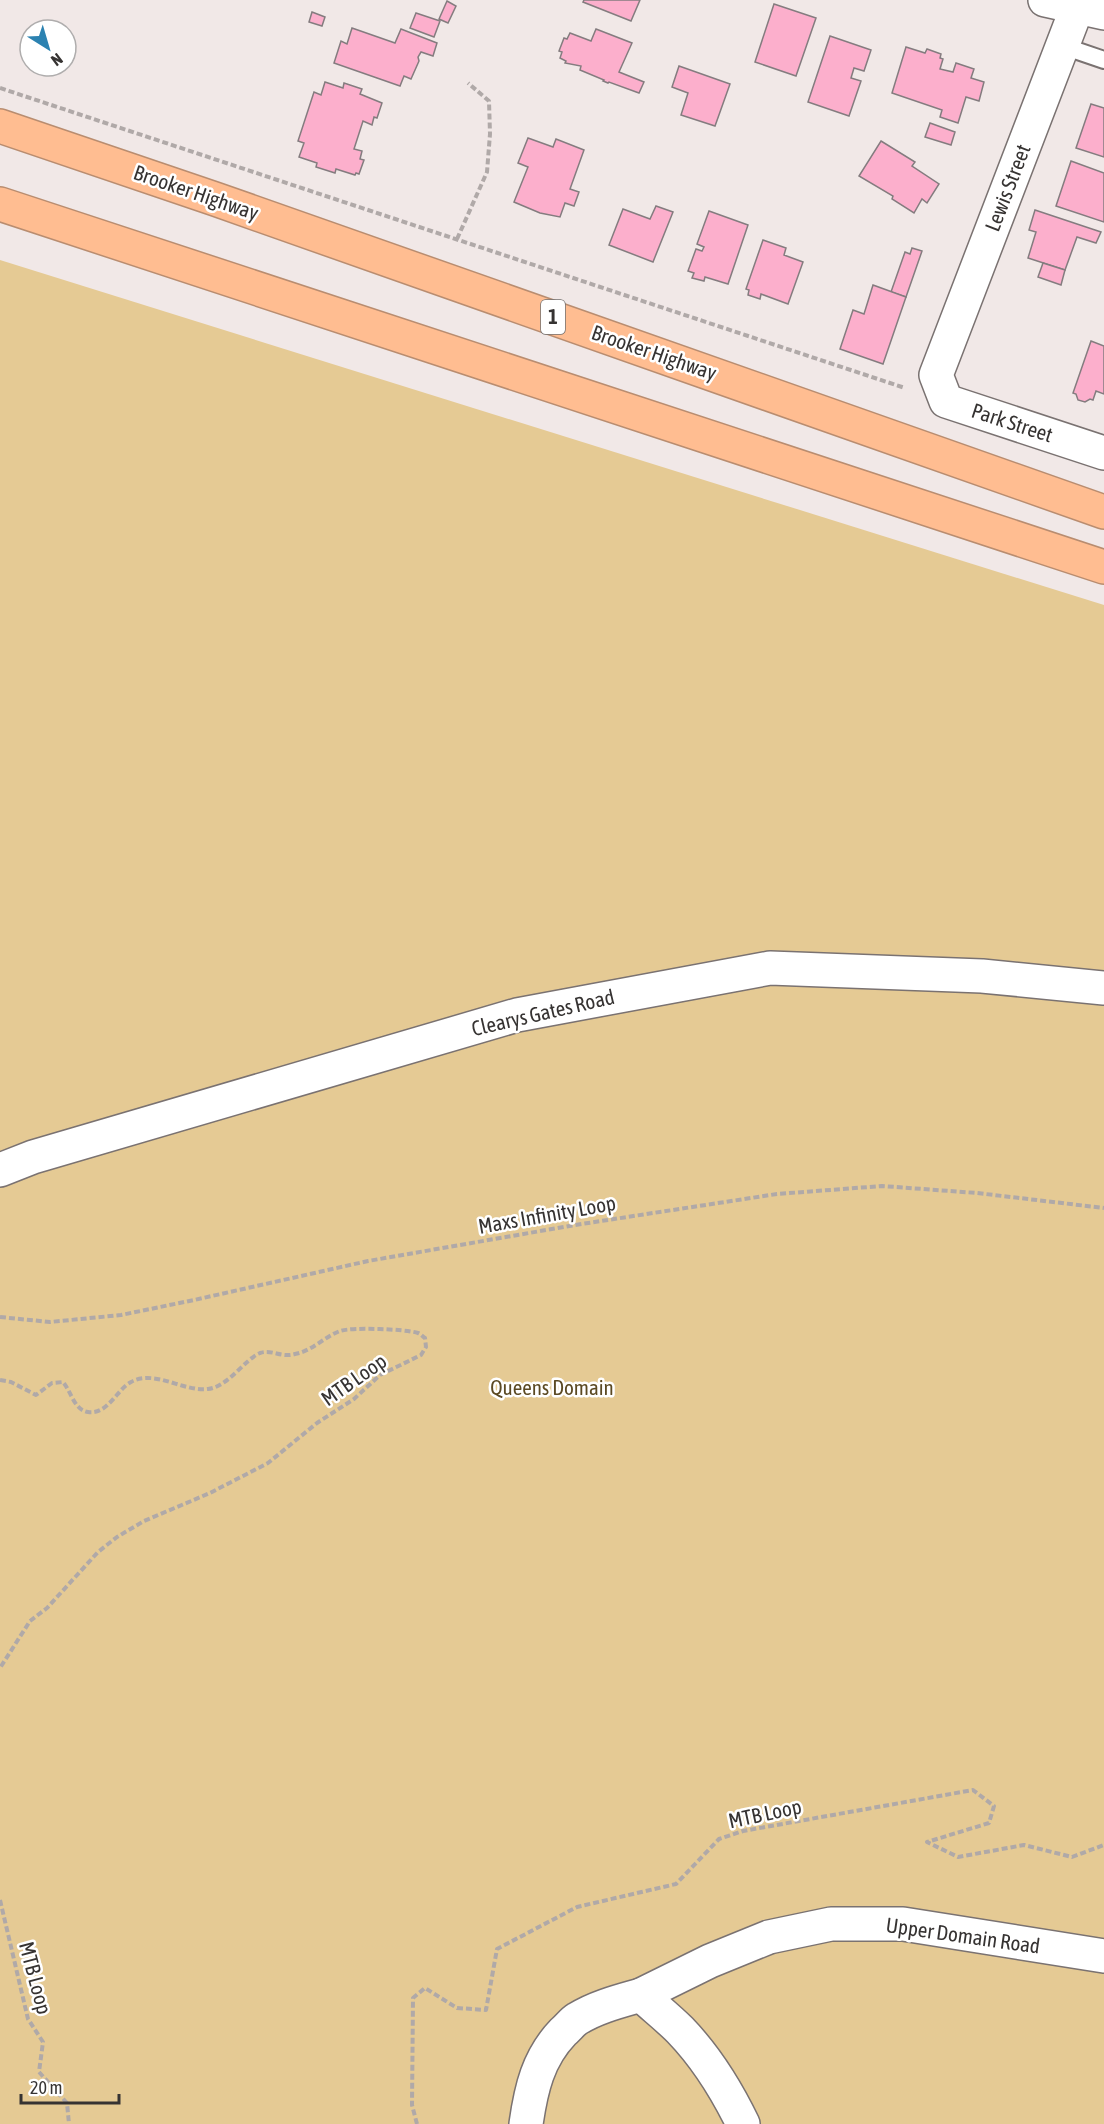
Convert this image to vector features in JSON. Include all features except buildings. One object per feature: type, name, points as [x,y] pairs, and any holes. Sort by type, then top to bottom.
[{"type":"highway","name":"Brooker Highway","points":[[0,126],[226,203],[1104,512]]},
{"type":"highway","points":[[0,204],[1104,567]]},
{"type":"street","points":[[1045,0],[1088,7]]},
{"type":"street","name":"Lewis Street","points":[[941,388],[1063,46],[1088,7]]},
{"type":"street","name":"Park Street","points":[[941,388],[1104,453]]},
{"type":"street","name":"Clearys Gates Road","points":[[0,1170],[33,1157],[517,1015],[770,968],[982,976],[1104,988]]},
{"type":"street","name":"Upper Domain Road","points":[[526,2124],[531,2094],[540,2064],[554,2042],[576,2019],[613,2003],[642,1995],[710,1961],[770,1937],[831,1924],[903,1924],[1104,1956]]},
{"type":"street","points":[[642,1995],[681,2031],[709,2067],[744,2124]]},
{"type":"lane","points":[[1063,46],[1104,60]]},
{"type":"path","points":[[457,239],[487,172],[490,134],[489,101],[468,83]]},
{"type":"path","points":[[0,88],[457,239],[941,388]]},
{"type":"path","name":"Maxs Infinity Loop","points":[[0,1317],[50,1322],[121,1315],[368,1262],[575,1225],[777,1194],[882,1186],[977,1193],[1104,1208]]},
{"type":"path","name":"MTB Loop","points":[[0,1380],[10,1382],[36,1395],[52,1383],[63,1382],[69,1388],[76,1405],[83,1411],[91,1413],[114,1399],[131,1382],[145,1378],[209,1389],[222,1384],[259,1353],[273,1352],[285,1357],[300,1353],[340,1331],[357,1329],[420,1333],[425,1338],[426,1347],[421,1355],[380,1375],[354,1399],[317,1423],[268,1463],[210,1493],[144,1521],[117,1537],[98,1552],[46,1608],[30,1621],[0,1668]]},
{"type":"path","name":"MTB Loop","points":[[417,2124],[412,2105],[413,1998],[425,1988],[457,2008],[486,2010],[497,1949],[577,1907],[676,1884],[719,1839],[744,1831],[973,1790],[994,1806],[989,1823],[927,1842],[958,1857],[1024,1845],[1072,1857],[1104,1845]]},
{"type":"path","name":"MTB Loop","points":[[0,1900],[27,2019],[43,2042],[39,2072],[67,2103],[69,2124]]},
{"type":"green space","name":"Queens Domain","points":[[0,260],[1104,605],[1104,2124],[0,2124]]}]
